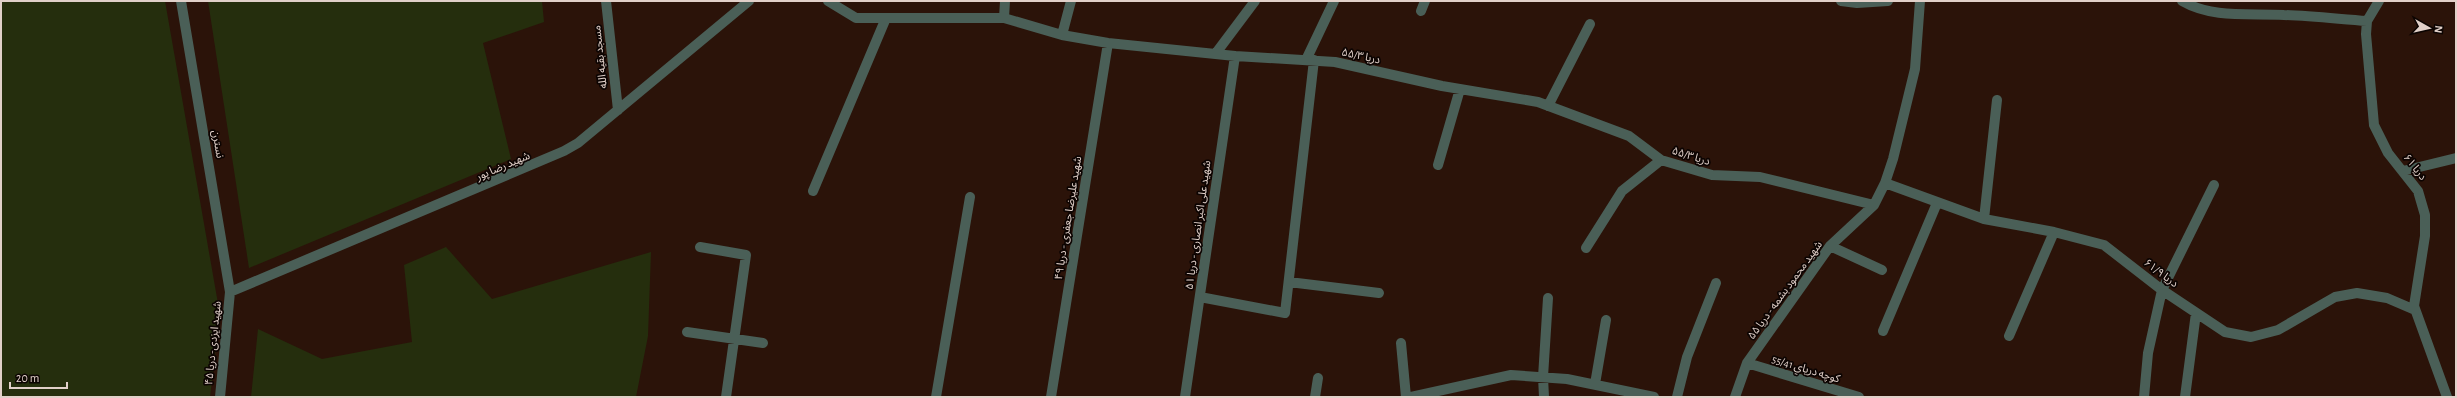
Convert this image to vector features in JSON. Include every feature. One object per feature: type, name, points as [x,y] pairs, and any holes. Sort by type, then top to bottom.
[{"type":"street","name":"نسترن","points":[[181,1],[230,292]]},
{"type":"street","name":"مسجد بقیه الله","points":[[606,1],[618,110]]},
{"type":"street","name":"شهید رضا پور","points":[[230,292],[546,161],[578,143],[749,1]]},
{"type":"street","name":"دریا ۵۵/۳","points":[[828,1],[856,18],[1004,18],[1062,34],[1108,43],[1235,56],[1335,62],[1460,89],[1538,102],[1629,136],[1661,160],[1712,175],[1760,177],[1874,205]]},
{"type":"street","points":[[1004,18],[1005,1]]},
{"type":"street","points":[[1062,34],[1071,1]]},
{"type":"street","points":[[1216,53],[1255,1]]},
{"type":"street","points":[[1200,297],[1285,312],[1310,60],[1334,1]]},
{"type":"street","points":[[1421,11],[1425,1]]},
{"type":"street","points":[[1841,1],[1857,3],[1888,1]]},
{"type":"street","name":"شهید محمود بشمه - دریا ۵۵","points":[[1735,397],[1747,363],[1830,246],[1874,205],[1885,183],[1893,159],[1915,70],[1920,1]]},
{"type":"street","points":[[2182,1],[2196,9],[2234,14],[2284,14],[2367,21],[2378,2]]},
{"type":"street","points":[[813,190],[886,18]]},
{"type":"street","name":"دریا ۶۱","points":[[2367,21],[2374,124],[2388,152],[2418,192],[2425,215],[2425,236],[2414,306],[2447,397]]},
{"type":"street","points":[[1548,106],[1590,24]]},
{"type":"street","name":"شهید علیرضا جعفری - دریا ۴۹","points":[[1051,397],[1108,43]]},
{"type":"street","name":"شهید علی اکبر انصاری - دریا ۵۱","points":[[1185,397],[1235,56]]},
{"type":"street","points":[[1438,165],[1460,89]]},
{"type":"street","points":[[1984,219],[1997,100]]},
{"type":"street","points":[[2403,171],[2456,158]]},
{"type":"street","points":[[1586,248],[1622,191],[1661,160]]},
{"type":"street","name":"دریا ۶۱/۹","points":[[1885,183],[1984,219],[2054,232],[2104,245],[2162,290],[2224,332],[2251,336],[2278,330],[2335,297],[2357,293],[2387,298],[2415,310]]},
{"type":"street","points":[[2144,397],[2148,353],[2162,290],[2214,185]]},
{"type":"street","points":[[936,397],[970,197]]},
{"type":"street","points":[[1883,331],[1937,203]]},
{"type":"street","points":[[2009,336],[2054,232]]},
{"type":"street","points":[[1830,246],[1882,270]]},
{"type":"street","points":[[700,247],[746,255],[726,397]]},
{"type":"street","points":[[1289,282],[1379,293]]},
{"type":"street","points":[[1677,397],[1687,357],[1716,283]]},
{"type":"street","name":"شهید ایزدی- دریا ۴۵","points":[[220,397],[230,292]]},
{"type":"street","points":[[1544,397],[1543,377],[1548,298]]},
{"type":"street","points":[[2185,397],[2196,313]]},
{"type":"street","points":[[1595,384],[1606,320]]},
{"type":"street","points":[[687,332],[763,343]]},
{"type":"street","points":[[1401,343],[1406,397]]},
{"type":"street","name":"كوچه درياي 55/41","points":[[1747,363],[1859,397]]},
{"type":"street","points":[[1411,397],[1511,375],[1568,379],[1654,397]]},
{"type":"street","points":[[1315,397],[1318,378]]},
{"type":"green space","points":[[1,1],[165,1],[220,315],[210,397],[1,397]]},
{"type":"green space","points":[[208,1],[542,1],[544,22],[483,43],[511,159],[249,268]]},
{"type":"green space","points":[[446,247],[492,299],[651,252],[648,336],[636,397],[251,397],[258,329],[322,359],[412,342],[404,265]]}]
